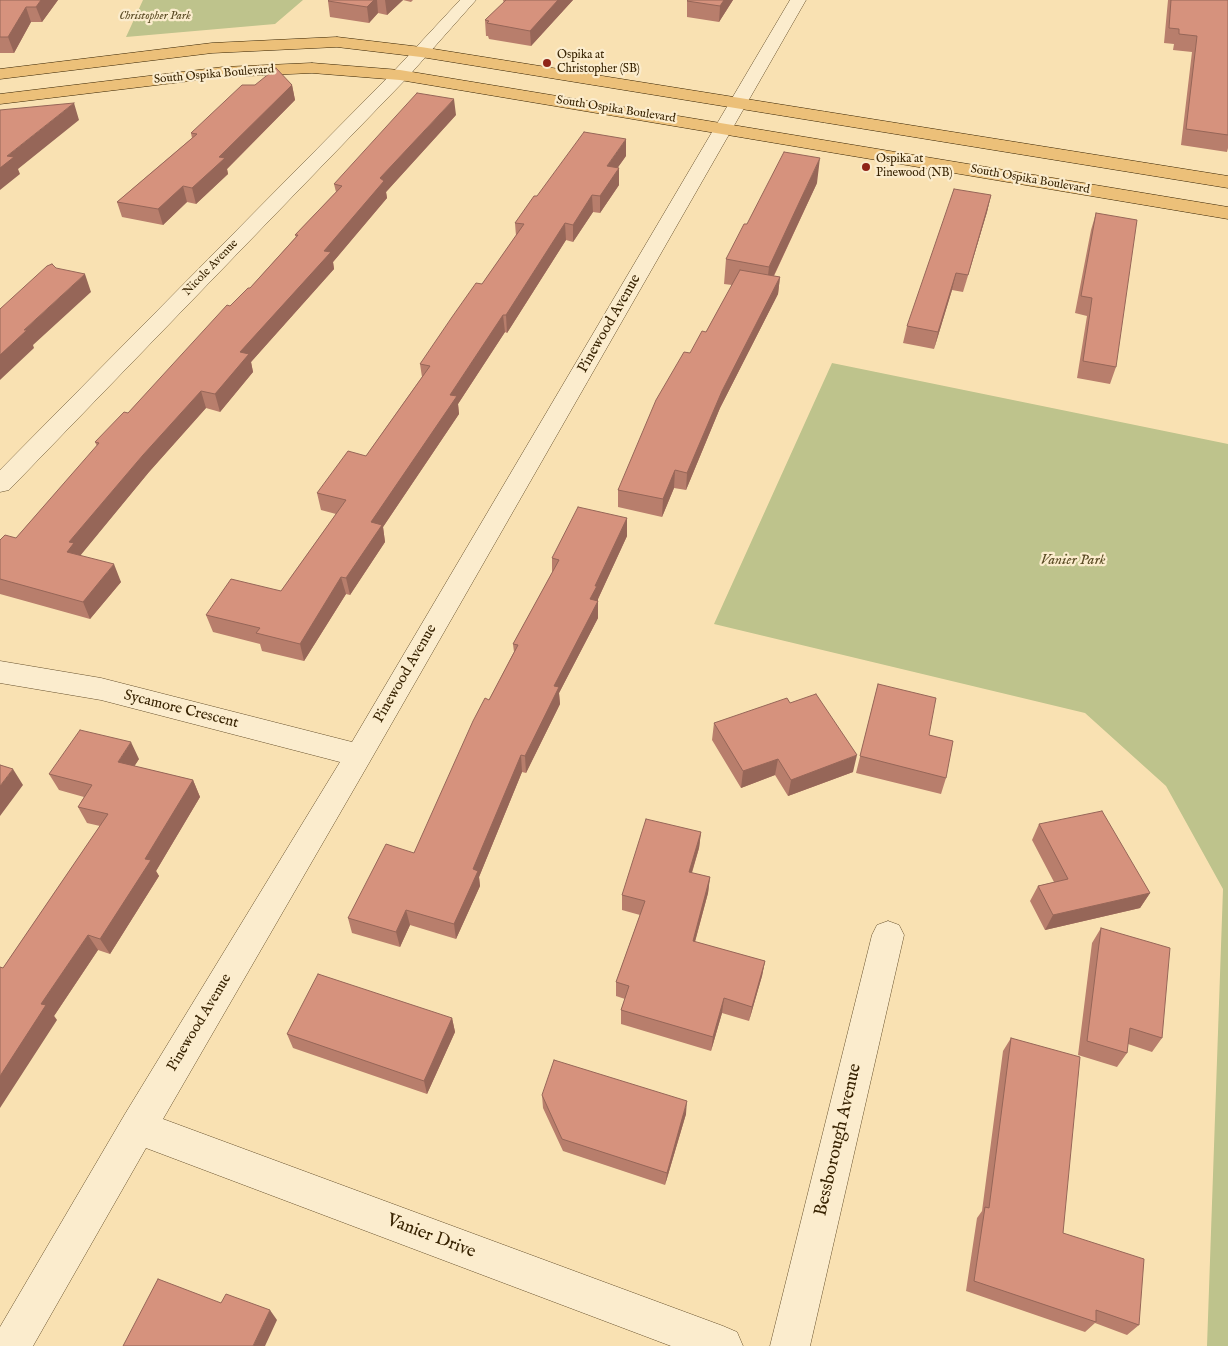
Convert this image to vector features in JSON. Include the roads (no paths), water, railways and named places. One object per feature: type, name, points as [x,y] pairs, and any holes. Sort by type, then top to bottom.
[{"type":"main road","name":"South Ospika Boulevard","points":[[0,74],[212,48],[337,42],[421,52],[1228,182]]},
{"type":"main road","name":"South Ospika Boulevard","points":[[0,99],[223,72],[312,68],[400,75],[1228,213]]},
{"type":"street","name":"Nicole Avenue","points":[[0,484],[400,75],[468,0]]},
{"type":"street","name":"Pinewood Avenue","points":[[11,1346],[138,1127],[359,755],[798,0]]},
{"type":"street","name":"Sycamore Crescent","points":[[0,672],[101,689],[359,755]]},
{"type":"street","name":"Bessborough Avenue","points":[[790,1346],[888,935]]},
{"type":"street","name":"Vanier Drive","points":[[138,1127],[723,1346]]},
{"type":"place","name":"Ospika at Christopher (SB)","points":[[547,63]]},
{"type":"place","name":"Ospika at Pinewood (NB)","points":[[866,167]]},
{"type":"park label","name":"Christopher Park","points":[[155,17]]},
{"type":"park label","name":"Vanier Park","points":[[1073,561]]}]
